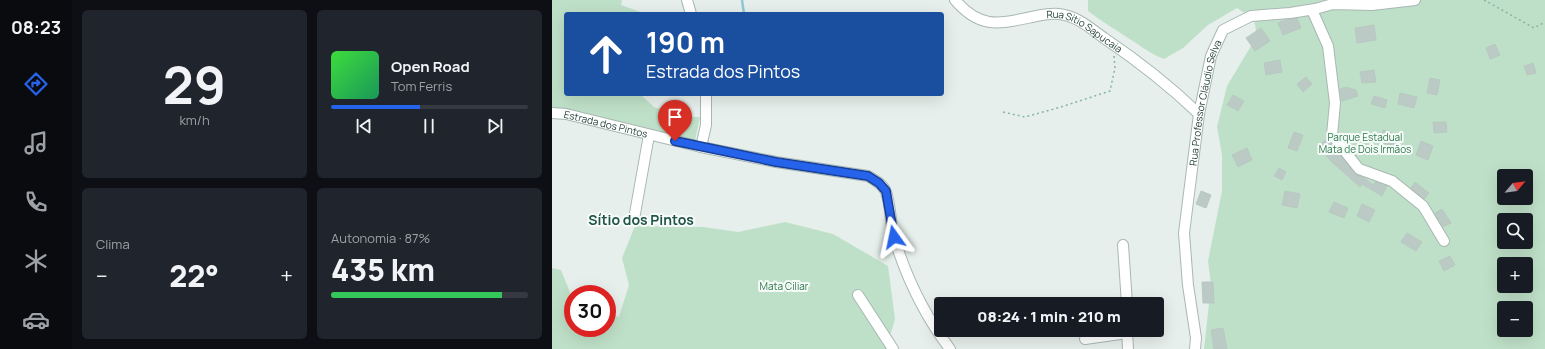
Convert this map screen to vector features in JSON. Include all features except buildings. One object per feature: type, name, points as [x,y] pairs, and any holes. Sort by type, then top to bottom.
[{"type":"street","points":[[687,0],[690,12]]},
{"type":"street","name":"Rua Sítio Sapucaia","points":[[955,0],[963,9],[975,17],[987,22],[1002,23],[1048,13],[1071,16],[1079,20],[1159,78],[1199,114]]},
{"type":"street","name":"Rua Professor Cláudio Selva","points":[[1195,349],[1196,338],[1188,285],[1184,232],[1199,114],[1211,56],[1222,30],[1251,16],[1312,10],[1333,4],[1372,5],[1415,0]]},
{"type":"street","points":[[1312,10],[1328,46],[1335,103],[1332,135],[1359,170],[1392,181],[1424,206],[1444,241]]},
{"type":"street","points":[[701,147],[706,126],[706,96]]},
{"type":"street","name":"Estrada dos Pintos","points":[[552,113],[566,114],[701,147],[776,162],[868,176],[879,183],[886,191],[894,237],[910,279],[925,312],[941,338],[950,349]]},
{"type":"street","points":[[634,219],[649,134]]},
{"type":"street","points":[[1123,245],[1127,297]]},
{"type":"street","points":[[858,295],[893,349]]},
{"type":"street","points":[[1085,339],[1096,337]]},
{"type":"street","points":[[1127,337],[1128,349]]},
{"type":"path","points":[[1484,0],[1534,28],[1545,22]]},
{"type":"path","points":[[1003,112],[1025,116],[1061,107],[1110,91],[1115,68],[1113,44]]},
{"type":"green space","points":[[552,0],[622,0],[621,5],[640,12],[564,12],[564,96],[642,96],[654,107],[686,117],[700,117],[695,141],[552,109]]},
{"type":"green space","name":"Parque Estadual Mata de Dois Irmãos","points":[[1088,0],[1545,0],[1545,349],[1204,349],[1211,285],[1208,261],[1222,191],[1222,155],[1217,127],[1227,86],[1257,36],[1254,19],[1237,8],[1208,25],[1183,48],[1164,59],[1154,55],[1088,11]]},
{"type":"green space","name":"Mata Ciliar","points":[[785,222],[833,234],[888,266],[895,319],[886,349],[552,349],[552,268],[561,270],[567,285],[564,285],[564,337],[616,337],[616,316],[619,317],[629,285],[622,258],[635,226],[703,227],[738,232]]},
{"type":"waterway","points":[[742,0],[744,12]]},
{"type":"district","name":"Sítio dos Pintos","points":[[641,220]]},
{"type":"route","points":[[675,141],[776,162],[868,176],[879,183],[886,191],[894,237]]}]
